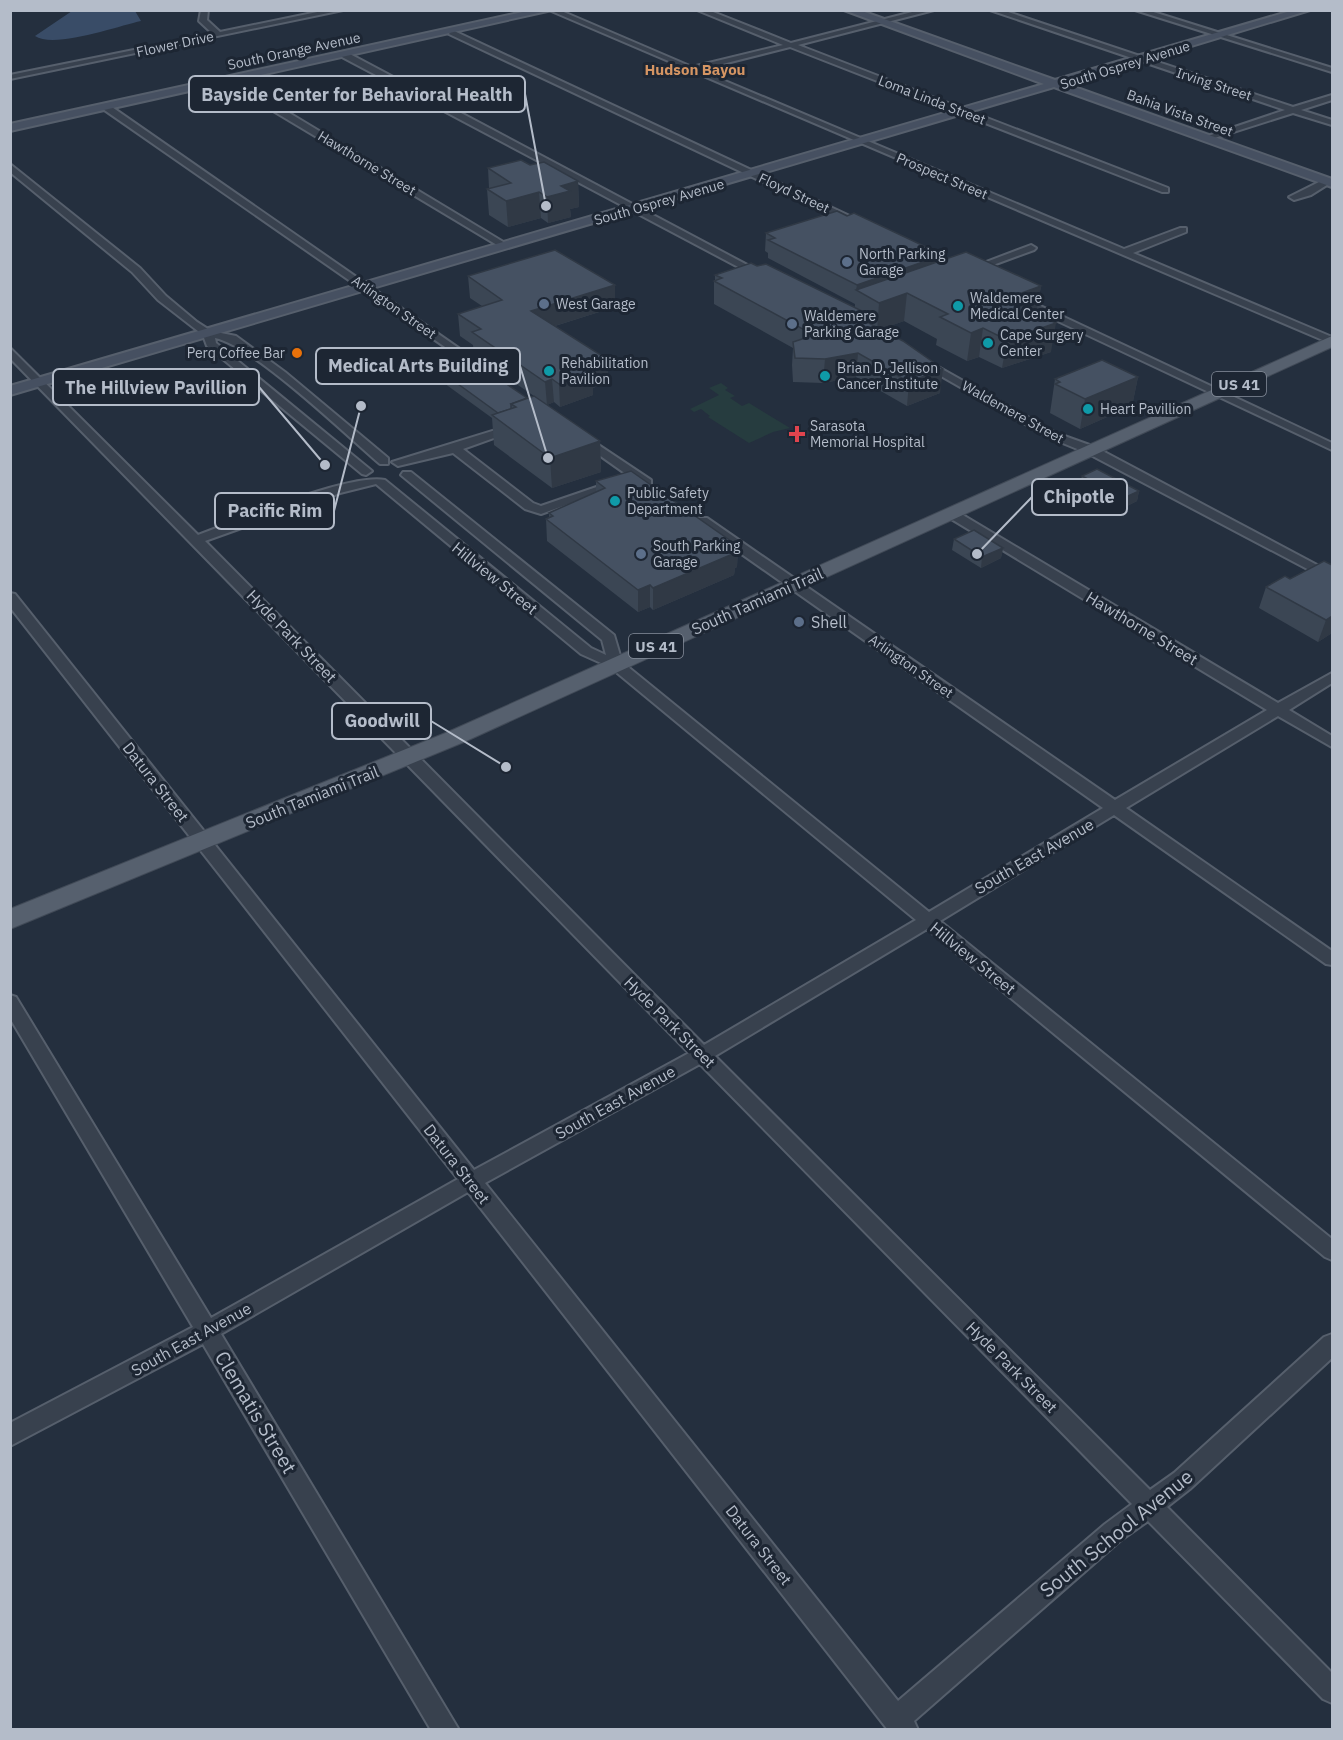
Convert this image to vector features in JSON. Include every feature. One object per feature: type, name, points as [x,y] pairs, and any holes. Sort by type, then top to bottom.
[{"type":"main road","name":"South Tamiami Trail","points":[[10,920],[410,757],[1332,341]]},
{"type":"street","points":[[205,10],[204,21],[219,35]]},
{"type":"street","name":"Flower Drive","points":[[10,77],[340,10]]},
{"type":"street","name":"South Orange Avenue","points":[[10,128],[550,10]]},
{"type":"street","name":"Prospect Street","points":[[550,10],[1332,341]]},
{"type":"street","name":"Loma Linda Street","points":[[700,10],[1164,190]]},
{"type":"street","name":"Bahia Vista Street","points":[[848,10],[1330,182]]},
{"type":"street","points":[[693,69],[931,10]]},
{"type":"street","name":"Irving Street","points":[[993,10],[1332,123]]},
{"type":"street","points":[[1138,10],[1332,70]]},
{"type":"street","name":"South Osprey Avenue","points":[[10,391],[964,113],[1306,10]]},
{"type":"street","name":"Floyd Street","points":[[452,32],[862,225]]},
{"type":"street","points":[[345,55],[773,281]]},
{"type":"street","name":"Hawthorne Street","points":[[228,80],[505,246]]},
{"type":"street","points":[[1208,139],[1332,97]]},
{"type":"street","name":"Arlington Street","points":[[106,107],[485,370]]},
{"type":"street","name":"Hillview Street","points":[[10,167],[136,270],[162,298],[208,333],[232,338],[280,374],[384,461]]},
{"type":"street","points":[[1294,197],[1330,182]]},
{"type":"street","points":[[1124,253],[1183,230]]},
{"type":"street","points":[[981,281],[962,272],[1031,248]]},
{"type":"street","points":[[1010,295],[1332,447]]},
{"type":"street","name":"Hillview Street","points":[[208,333],[211,344],[372,478],[586,651],[615,664],[1332,1251]]},
{"type":"street","name":"Hyde Park Street","points":[[10,351],[1332,1690]]},
{"type":"street","name":"Waldemere Street","points":[[917,358],[1052,435],[1092,450],[1332,578]]},
{"type":"street","points":[[372,478],[376,463],[398,462],[440,453],[530,421]]},
{"type":"street","points":[[569,428],[657,490]]},
{"type":"street","points":[[454,448],[534,509],[547,510],[638,476]]},
{"type":"street","points":[[198,539],[372,478],[396,481],[440,453]]},
{"type":"street","name":"Hillview Street","points":[[398,462],[609,638],[615,664]]},
{"type":"street","name":"Arlington Street","points":[[687,510],[1332,958]]},
{"type":"street","name":"Hawthorne Street","points":[[952,514],[1332,742]]},
{"type":"street","name":"Datura Street","points":[[10,597],[901,1724]]},
{"type":"street","name":"South East Avenue","points":[[10,1435],[207,1331],[471,1181],[702,1054],[1332,677]]},
{"type":"street","name":"Clematis Street","points":[[10,1002],[446,1730]]},
{"type":"street","name":"South School Avenue","points":[[901,1724],[1113,1532],[1182,1481],[1332,1344]]},
{"type":"green space","points":[[721,383],[728,388],[725,390],[735,396],[730,398],[742,406],[749,403],[790,428],[773,432],[749,443],[708,417],[710,416],[701,409],[694,412],[690,409],[719,395],[709,388]]},
{"type":"water","points":[[72,11],[135,11],[141,21],[71,38],[56,40],[35,36]]},
{"type":"building","points":[[521,160],[530,165],[544,162],[578,181],[561,186],[570,191],[547,197],[539,192],[506,201],[487,189],[511,183],[488,168]]},
{"type":"building","points":[[837,211],[847,216],[854,213],[943,255],[857,285],[768,240],[775,238],[766,233]]},
{"type":"building","points":[[555,250],[615,285],[531,311],[607,359],[585,367],[592,372],[559,384],[552,379],[545,382],[472,332],[481,329],[458,314],[502,300],[468,276]]},
{"type":"building","points":[[966,252],[1041,286],[1005,299],[1056,323],[1007,340],[983,328],[971,333],[940,317],[948,314],[907,293],[879,303],[856,290]]},
{"type":"building","points":[[751,263],[757,266],[766,264],[866,313],[862,314],[868,317],[861,319],[903,341],[943,369],[909,382],[858,353],[825,359],[795,358],[793,342],[814,335],[714,281],[722,278],[715,275]]},
{"type":"building","points":[[457,350],[527,398],[511,404],[511,409],[498,413],[425,360]]},
{"type":"building","points":[[1102,360],[1138,377],[1085,399],[1055,384],[1060,382],[1055,379]]},
{"type":"building","points":[[534,396],[600,441],[550,458],[492,415],[516,407],[511,404]]},
{"type":"building","points":[[1097,469],[1139,491],[1124,498],[1082,476]]},
{"type":"building","name":"South Parking Garage","points":[[631,471],[738,546],[729,549],[735,553],[653,588],[650,585],[638,590],[546,519],[553,516],[549,513],[605,488],[596,481]]},
{"type":"building","points":[[974,530],[1003,548],[982,557],[954,539]]},
{"type":"building","points":[[1324,561],[1332,565],[1332,616],[1326,620],[1266,587],[1285,576],[1290,579]]},
{"type":"place","name":"Bayside Center for Behavioral Health","points":[[546,206]]},
{"type":"place","name":"North Parking Garage","points":[[847,262]]},
{"type":"place","name":"West Garage","points":[[544,304]]},
{"type":"place","name":"Waldemere Medical Center","points":[[958,306]]},
{"type":"place","name":"Waldemere Parking Garage","points":[[792,324]]},
{"type":"place","name":"Cape Surgery Center","points":[[988,343]]},
{"type":"place","name":"Perq Coffee Bar","points":[[297,353]]},
{"type":"place","name":"Rehabilitation Pavilion","points":[[549,371]]},
{"type":"place","name":"Brian D, Jellison Cancer Institute","points":[[825,376]]},
{"type":"place","name":"Pacific Rim","points":[[361,406]]},
{"type":"place","name":"Heart Pavillion","points":[[1088,409]]},
{"type":"place","name":"Sarasota Memorial Hospital","points":[[797,434]]},
{"type":"place","name":"Medical Arts Building","points":[[548,458]]},
{"type":"place","name":"The Hillview Pavillion","points":[[325,465]]},
{"type":"place","name":"Public Safety Department","points":[[615,501]]},
{"type":"place","name":"South Parking Garage","points":[[641,554]]},
{"type":"place","name":"Chipotle","points":[[977,554]]},
{"type":"place","name":"Shell","points":[[799,622]]},
{"type":"place","name":"Goodwill","points":[[506,767]]},
{"type":"district","name":"Hudson Bayou","points":[[695,69]]}]
